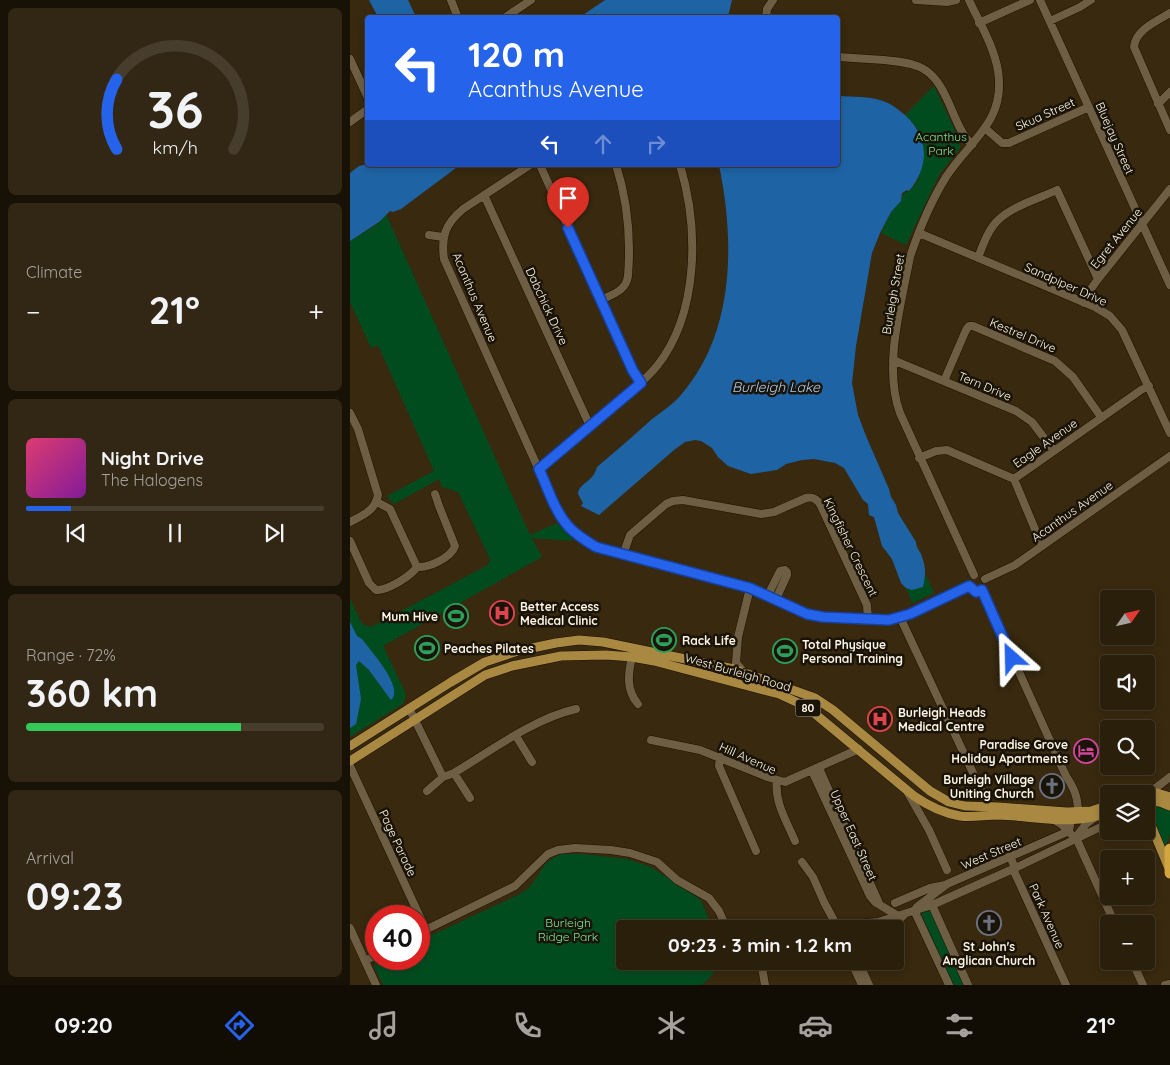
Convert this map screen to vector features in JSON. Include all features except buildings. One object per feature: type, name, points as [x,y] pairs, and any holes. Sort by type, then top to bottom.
[{"type":"highway","points":[[1170,849],[1170,872]]},
{"type":"main road","name":"West Burleigh Road","points":[[350,746],[472,668],[485,662],[557,643],[579,640],[604,642],[744,672],[803,693],[824,703],[930,791],[949,802],[965,806],[1075,816]]},
{"type":"main road","name":"West Burleigh Road","points":[[350,761],[486,675],[512,666],[560,656],[581,654],[632,657],[685,669],[786,697],[810,709],[907,791],[927,804],[959,816],[997,815],[1053,820],[1100,813]]},
{"type":"main road","points":[[888,755],[899,770],[927,794],[929,798],[927,804]]},
{"type":"main road","points":[[1155,791],[1169,797]]},
{"type":"main road","points":[[1155,802],[1160,802],[1169,797]]},
{"type":"main road","name":"West Burleigh Road","points":[[1094,814],[1100,810]]},
{"type":"main road","points":[[1155,835],[1170,872]]},
{"type":"street","points":[[451,0],[457,15]]},
{"type":"street","points":[[515,0],[518,8]]},
{"type":"street","points":[[508,15],[531,0]]},
{"type":"street","points":[[766,15],[772,0]]},
{"type":"street","points":[[916,0],[947,2],[956,0]]},
{"type":"street","name":"Burleigh Street","points":[[969,0],[994,55],[999,76],[996,105],[986,129],[946,178],[919,233],[910,257],[893,360],[892,384],[896,404],[974,575]]},
{"type":"street","points":[[979,23],[1030,0]]},
{"type":"street","name":"Bluejay Street","points":[[1040,0],[1170,286]]},
{"type":"street","points":[[1050,21],[1080,8],[1091,0]]},
{"type":"street","points":[[1170,13],[1140,33],[1134,40],[1134,47],[1170,130]]},
{"type":"street","points":[[840,57],[908,62],[923,68],[934,76],[941,86],[962,133],[972,145]]},
{"type":"street","points":[[350,59],[365,92]]},
{"type":"street","points":[[1158,104],[1170,92]]},
{"type":"street","name":"Skua Street","points":[[986,129],[1000,141],[1007,143],[1089,107]]},
{"type":"street","points":[[350,122],[365,111]]},
{"type":"street","points":[[429,235],[442,237],[454,216],[527,167]]},
{"type":"street","points":[[541,167],[633,371],[641,383]]},
{"type":"street","points":[[601,300],[622,290],[628,276],[629,222],[617,167]]},
{"type":"street","points":[[539,469],[641,383],[657,366],[672,342],[683,315],[688,291],[691,257],[687,192],[681,167]]},
{"type":"street","name":"Egret Avenue","points":[[1084,303],[1086,296],[1098,279],[1170,189]]},
{"type":"street","points":[[978,258],[986,237],[997,220],[1012,210],[1057,190],[1098,279]]},
{"type":"street","name":"Dabchick Drive","points":[[484,195],[590,426]]},
{"type":"street","name":"Sandpiper Drive","points":[[919,233],[1084,303],[1110,316],[1119,325],[1170,433]]},
{"type":"street","name":"Acanthus Avenue","points":[[442,237],[444,259],[539,469],[561,516],[580,537],[596,547],[750,588],[807,614],[823,617],[889,620],[900,617],[969,586]]},
{"type":"street","name":"Kestrel Drive","points":[[944,381],[966,330],[969,326],[973,326],[1055,360],[1073,377],[1101,417]]},
{"type":"street","name":"Tern Drive","points":[[893,360],[1016,411],[1041,432],[1054,451]]},
{"type":"street","name":"Eagle Avenue","points":[[920,458],[936,451],[947,450],[1014,478],[1149,386]]},
{"type":"street","points":[[350,412],[358,429],[369,469],[377,489],[377,502],[369,511],[350,522]]},
{"type":"street","name":"Acanthus Avenue","points":[[985,579],[1015,565],[1170,456]]},
{"type":"street","points":[[1014,478],[1042,546]]},
{"type":"street","points":[[350,541],[369,583],[376,590],[382,590],[410,576],[417,567],[428,566],[452,552],[455,546],[435,494]]},
{"type":"street","name":"Kingfisher Crescent","points":[[624,555],[630,535],[666,504],[673,501],[688,501],[761,514],[774,512],[812,497],[822,506],[859,587],[867,605],[868,620]]},
{"type":"street","points":[[377,502],[390,509],[417,567]]},
{"type":"street","points":[[768,595],[780,571],[785,570],[787,575],[776,599]]},
{"type":"street","points":[[974,575],[981,575],[985,579],[985,586],[982,590],[976,592],[969,586],[969,581],[974,575]]},
{"type":"street","points":[[744,672],[736,663],[736,651],[750,588]]},
{"type":"street","points":[[982,590],[1066,776],[1073,796],[1076,838],[1111,915]]},
{"type":"street","points":[[900,617],[989,807]]},
{"type":"street","points":[[719,666],[730,662],[736,651]]},
{"type":"street","points":[[632,657],[628,674],[629,682],[633,699],[638,704]]},
{"type":"street","points":[[409,708],[443,777]]},
{"type":"street","points":[[427,791],[443,777],[516,736],[562,712],[576,709]]},
{"type":"street","points":[[516,736],[532,762]]},
{"type":"street","name":"Hill Avenue","points":[[651,740],[700,750],[777,780],[776,797],[795,841]]},
{"type":"street","points":[[777,780],[788,782],[859,749]]},
{"type":"street","points":[[720,757],[720,766],[756,851]]},
{"type":"street","name":"Page Parade","points":[[350,766],[410,905]]},
{"type":"street","name":"Upper East Street","points":[[816,769],[867,891],[874,901],[902,915]]},
{"type":"street","points":[[454,772],[470,798]]},
{"type":"street","points":[[1066,776],[1078,798],[1075,816],[1069,832]]},
{"type":"street","points":[[1155,788],[1170,779]]},
{"type":"street","points":[[1169,797],[1167,786],[1170,779]]},
{"type":"street","points":[[1074,790],[1082,802],[1094,814]]},
{"type":"street","points":[[907,791],[929,830],[947,870]]},
{"type":"street","points":[[927,804],[926,819],[929,830]]},
{"type":"street","name":"West Street","points":[[1076,838],[1094,814]]},
{"type":"street","points":[[1053,820],[1061,824],[1076,838]]},
{"type":"street","name":"West Street","points":[[885,920],[902,915],[1013,869],[1100,827]]},
{"type":"street","name":"West Street","points":[[931,903],[936,892],[948,884],[1069,832]]},
{"type":"street","points":[[1058,836],[1063,840],[1062,845]]},
{"type":"street","points":[[430,928],[515,886],[543,857],[558,850],[575,848],[611,850],[645,857],[657,862],[678,880],[709,898],[723,920]]},
{"type":"street","name":"Park Avenue","points":[[1010,856],[1014,866],[1013,869],[1066,985]]},
{"type":"street","points":[[802,862],[813,877],[825,905],[834,920]]},
{"type":"street","points":[[895,903],[930,888],[948,884]]},
{"type":"street","points":[[931,903],[968,985]]},
{"type":"street","points":[[914,910],[948,985]]},
{"type":"street","points":[[899,920],[902,915]]},
{"type":"street","points":[[350,928],[365,961]]},
{"type":"street","points":[[369,970],[376,985]]},
{"type":"street","points":[[762,970],[765,985]]},
{"type":"street","points":[[855,970],[862,985]]},
{"type":"street","points":[[862,970],[869,985]]},
{"type":"street","points":[[1136,970],[1143,985]]},
{"type":"street","points":[[1165,985],[1170,984]]},
{"type":"green space","name":"Acanthus Park","points":[[934,86],[960,141],[960,148],[939,175],[906,245],[881,233],[891,212],[901,201],[903,194],[913,187],[919,177],[922,159],[922,137],[917,128],[905,115]]},
{"type":"green space","points":[[386,214],[530,535],[557,523],[574,541],[532,538],[542,557],[383,646],[406,694],[403,704],[350,737],[350,599],[362,624],[371,627],[488,565],[490,559],[458,492],[442,487],[439,479],[394,504],[387,496],[434,471],[378,345],[371,348],[350,302],[350,241],[379,223]]},
{"type":"green space","points":[[926,575],[934,593],[912,603],[906,588],[912,590],[923,587]]},
{"type":"green space","points":[[1155,806],[1170,809],[1170,833],[1165,849],[1155,828]]},
{"type":"green space","name":"Burleigh Ridge Park","points":[[562,854],[581,854],[627,859],[651,867],[701,900],[709,920],[616,920],[616,970],[715,970],[701,985],[383,985],[376,970],[430,970],[430,936],[522,893],[534,881],[545,864]]},
{"type":"green space","points":[[928,910],[933,913],[964,985],[953,985],[922,916],[922,913]]},
{"type":"water","points":[[369,0],[408,0],[415,15],[377,15]]},
{"type":"water","points":[[605,0],[732,0],[728,15],[583,15]]},
{"type":"water","name":"Burleigh Lake","points":[[840,96],[872,98],[892,105],[909,119],[921,138],[924,159],[921,170],[909,191],[907,190],[902,193],[901,201],[891,212],[872,253],[856,346],[852,383],[858,415],[866,436],[898,513],[916,542],[923,559],[925,578],[923,587],[912,590],[906,588],[901,583],[892,559],[882,546],[874,517],[869,515],[868,504],[863,500],[844,468],[835,463],[814,459],[802,460],[786,464],[777,470],[751,474],[728,466],[712,448],[701,441],[695,440],[685,442],[674,450],[599,515],[581,506],[583,503],[578,494],[579,490],[592,476],[597,467],[680,396],[698,371],[712,345],[721,316],[726,286],[728,256],[724,194],[719,167],[840,167]]},
{"type":"water","points":[[365,164],[365,167],[457,167],[401,209],[393,212],[390,211],[379,222],[350,241],[350,173],[359,166]]},
{"type":"water","points":[[350,622],[357,636],[362,639],[385,669],[394,687],[394,694],[391,700],[369,670],[359,661],[356,665],[361,699],[356,724],[350,728]]},
{"type":"place","name":"Better Access Medical Clinic","points":[[502,613]]},
{"type":"place","name":"Mum Hive","points":[[456,616]]},
{"type":"place","name":"Rack Life","points":[[664,640]]},
{"type":"place","name":"Peaches Pilates","points":[[427,648]]},
{"type":"place","name":"Total Physique Personal Training","points":[[785,651]]},
{"type":"place","name":"Burleigh Heads Medical Centre","points":[[880,719]]},
{"type":"place","name":"Paradise Grove Holiday Apartments","points":[[1086,751]]},
{"type":"place","name":"Burleigh Village Uniting Church","points":[[1052,786]]},
{"type":"place","name":"St John's Anglican Church","points":[[989,923]]},
{"type":"route","points":[[568,228],[633,371],[641,383],[539,469],[556,508],[569,527],[596,547],[750,588],[807,614],[823,617],[889,620],[910,614],[969,586],[976,592],[982,590],[1012,658]]}]
